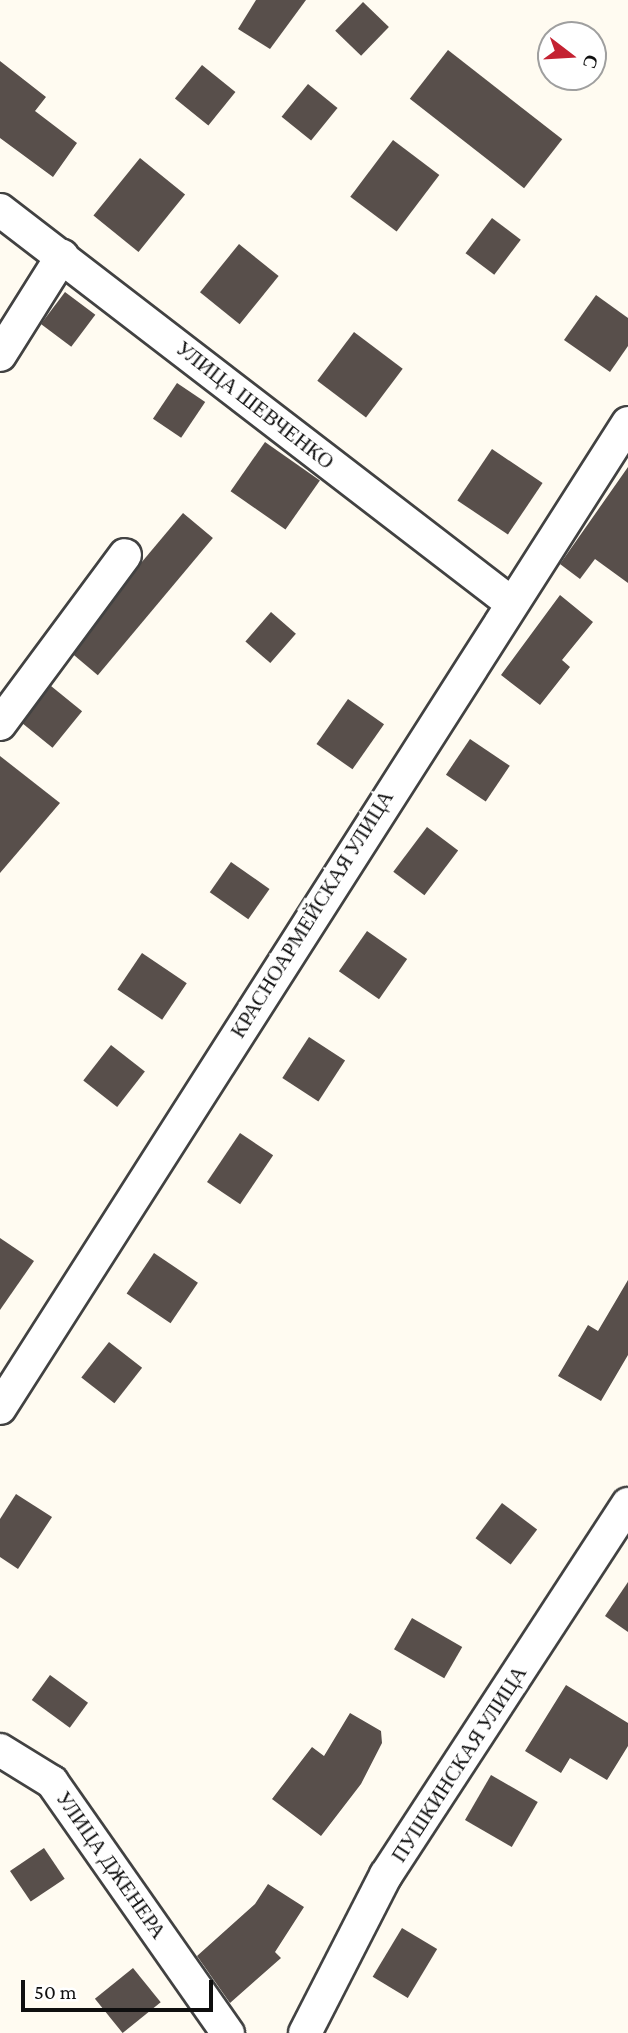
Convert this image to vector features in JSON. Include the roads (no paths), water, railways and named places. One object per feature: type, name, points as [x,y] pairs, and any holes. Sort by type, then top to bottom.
[{"type":"street","name":"УЛИЦА ШЕВЧЕНКО","points":[[0,210],[510,602]]},
{"type":"street","points":[[0,355],[62,257]]},
{"type":"street","name":"КРАСНОАРМЕЙСКАЯ УЛИЦА","points":[[0,1408],[510,602],[628,423]]},
{"type":"street","points":[[0,724],[125,555]]},
{"type":"street","name":"ПУШКИНСКАЯ УЛИЦА","points":[[305,2033],[386,1875],[628,1504]]},
{"type":"street","name":"УЛИЦА ДЖЕНЕРА","points":[[0,1750],[52,1782],[228,2033]]}]
